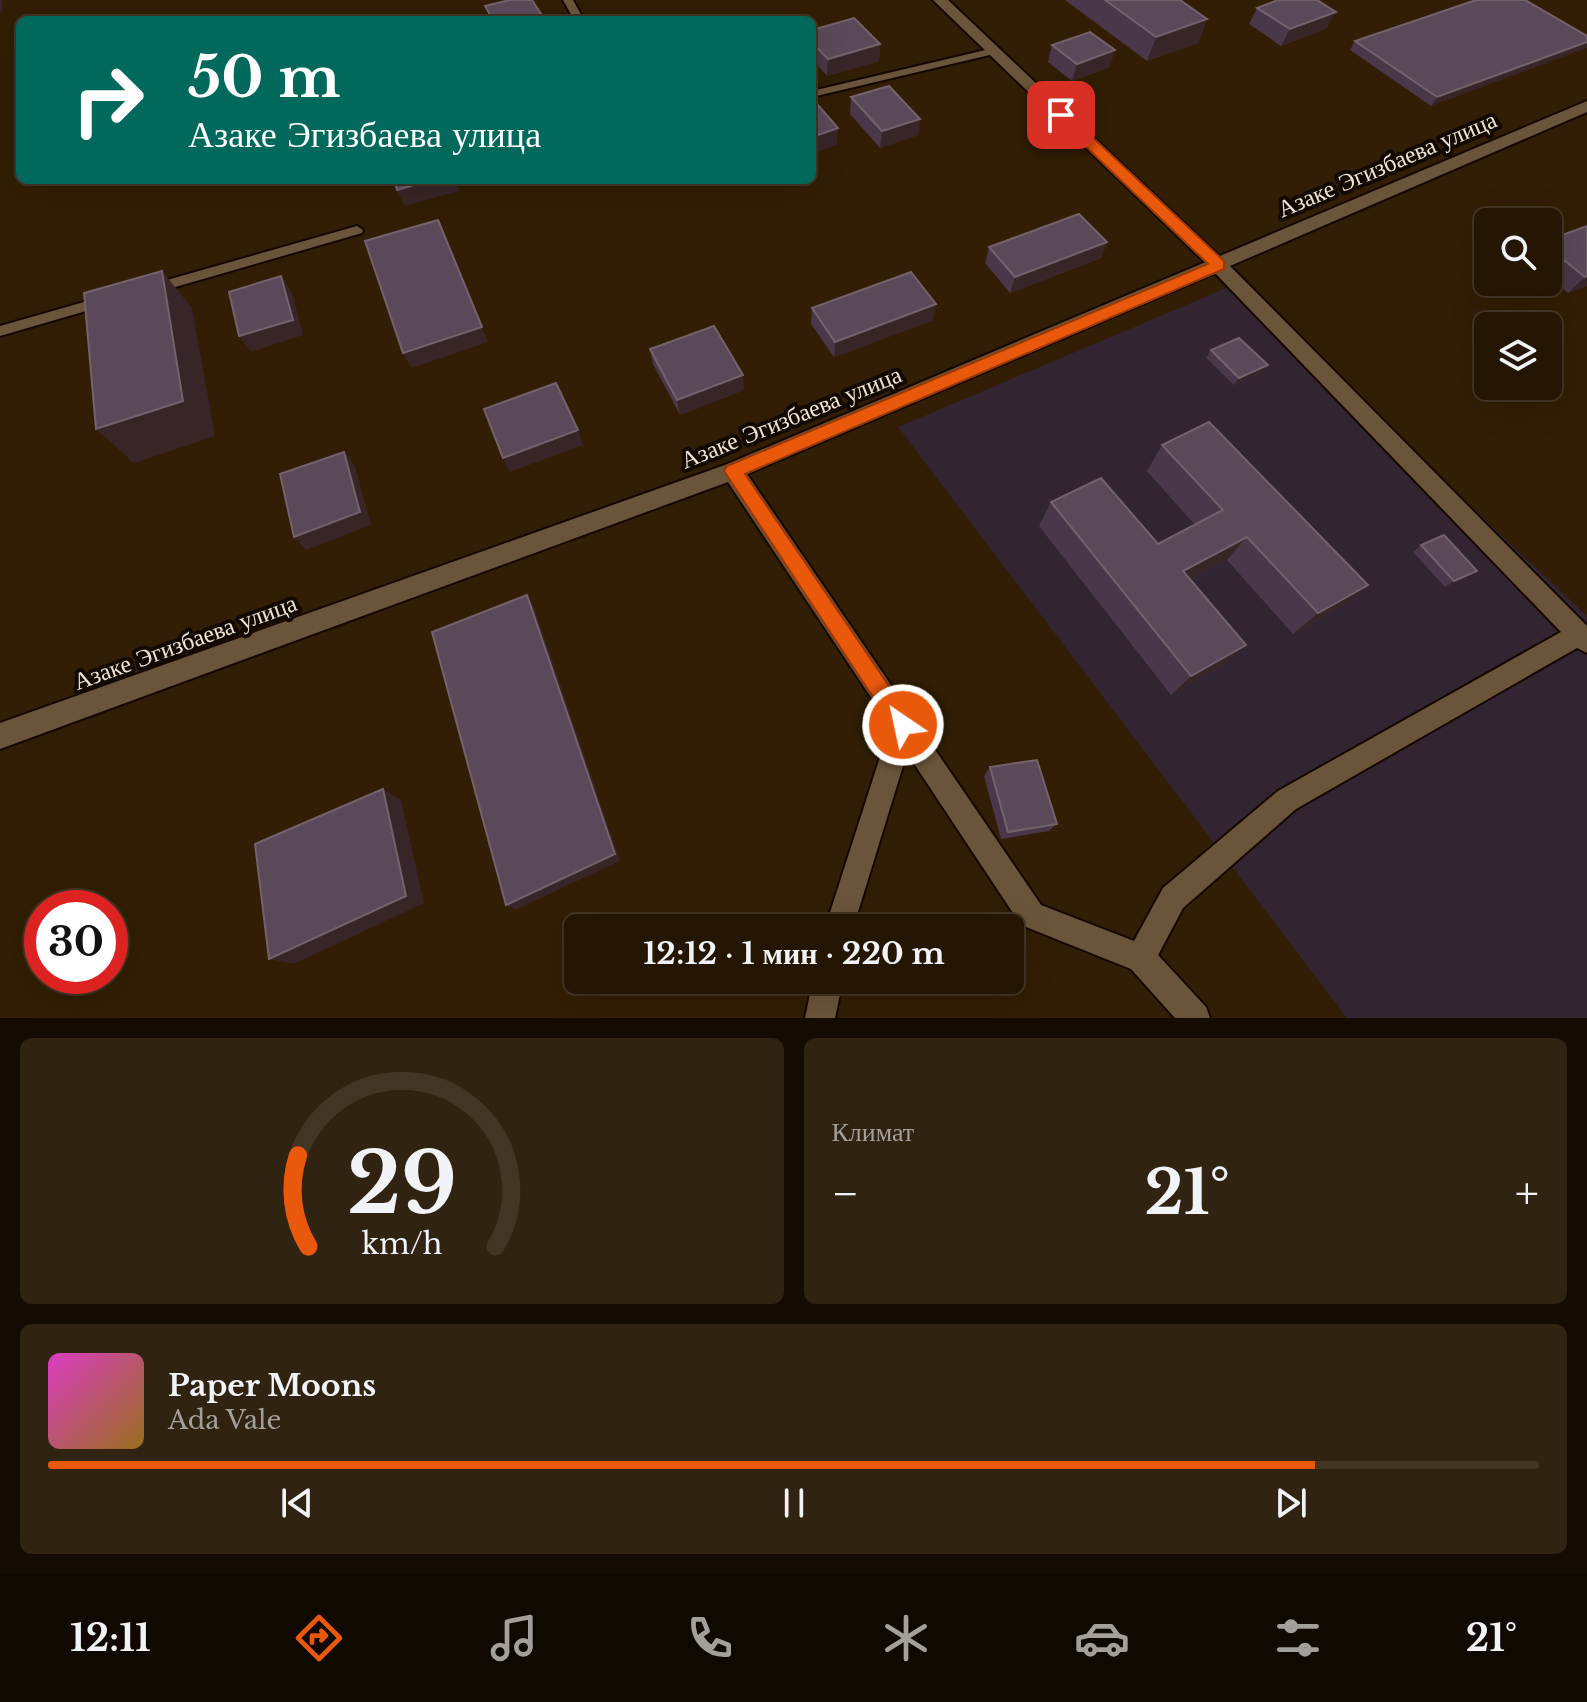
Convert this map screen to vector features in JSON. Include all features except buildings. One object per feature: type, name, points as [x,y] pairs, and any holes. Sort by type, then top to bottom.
[{"type":"street","points":[[940,0],[1218,265],[1583,638],[1287,800],[1173,898],[1141,958]]},
{"type":"street","name":"Азаке Эгизбаева улица","points":[[0,736],[733,471],[1584,111]]},
{"type":"street","points":[[733,471],[1031,915],[1141,958],[1195,1018]]},
{"type":"street","points":[[843,914],[903,725]]},
{"type":"street","points":[[820,1018],[825,994]]},
{"type":"lane","points":[[816,93],[994,51]]},
{"type":"lane","points":[[134,293],[357,230]]},
{"type":"lane","points":[[0,331],[119,298]]},
{"type":"shaded area","points":[[1236,284],[1587,616],[1587,1018],[1347,1018],[898,427]]},
{"type":"route","points":[[903,725],[733,471],[1218,265],[1061,115]]}]
